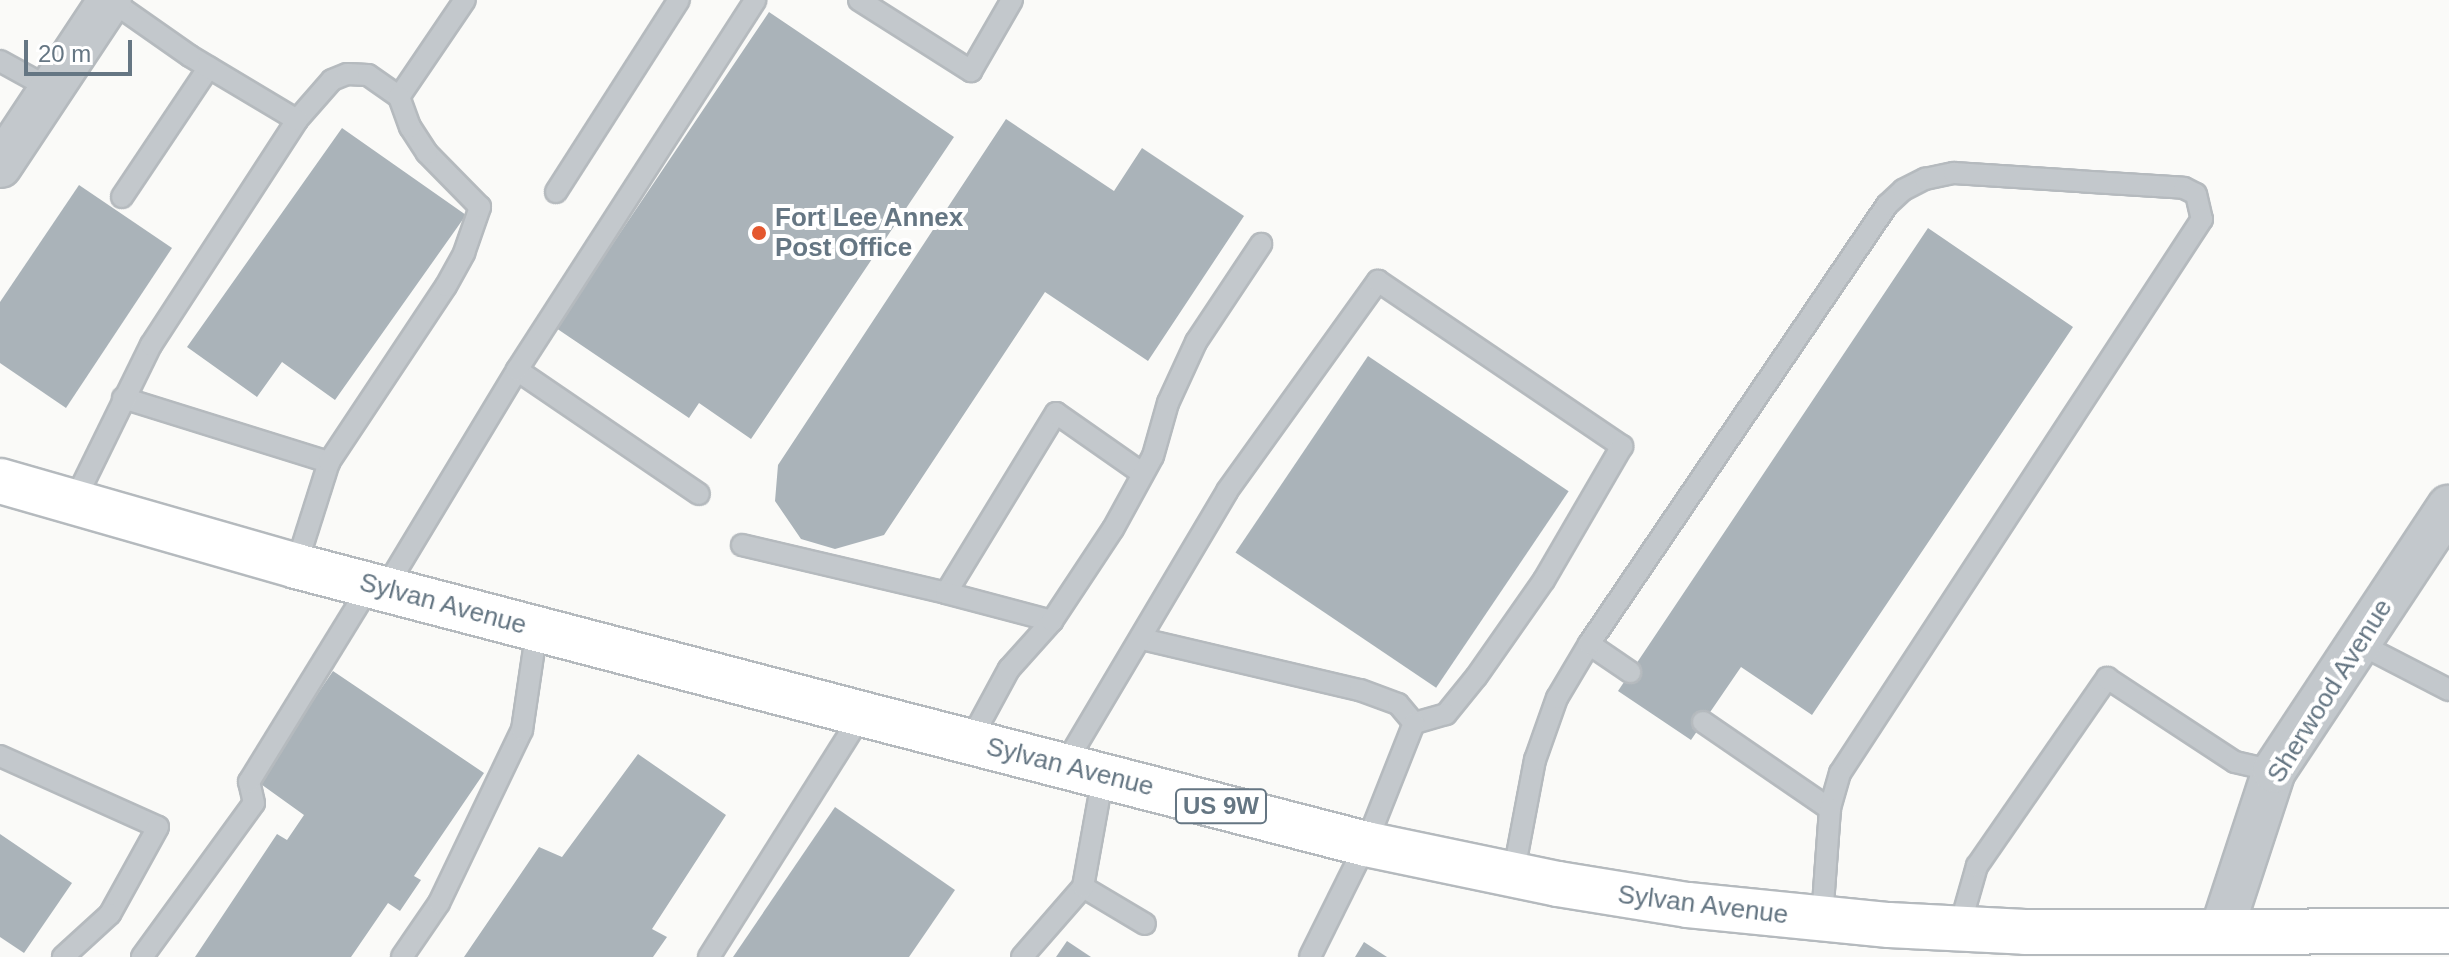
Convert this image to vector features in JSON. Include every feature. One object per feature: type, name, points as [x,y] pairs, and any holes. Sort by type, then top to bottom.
[{"type":"main road","name":"Sylvan Avenue","points":[[0,481],[296,566],[862,714],[1366,844],[1513,876],[1662,901],[1822,919],[2146,945],[2221,932],[2449,931]]},
{"type":"street","points":[[0,166],[107,1]]},
{"type":"street","name":"Sherwood Avenue","points":[[2221,932],[2274,771],[2356,642],[2449,507]]},
{"type":"lane","points":[[399,97],[465,0]]},
{"type":"lane","points":[[556,192],[679,0]]},
{"type":"lane","points":[[142,957],[254,803],[249,782],[755,0]]},
{"type":"lane","points":[[859,0],[971,71],[1012,0]]},
{"type":"lane","points":[[107,1],[297,120]]},
{"type":"lane","points":[[0,61],[51,89]]},
{"type":"lane","points":[[122,197],[209,67]]},
{"type":"lane","points":[[73,504],[151,345],[297,120],[332,80],[347,74],[368,75],[399,97],[410,127],[427,153],[480,207],[464,253],[446,286],[329,462],[296,566]]},
{"type":"lane","points":[[1513,876],[1535,760],[1557,698],[1589,644],[1887,205],[1903,190],[1925,179],[1975,172],[2184,188],[2196,194],[2202,219],[1854,747],[1840,773],[1830,809],[1822,919]]},
{"type":"lane","points":[[970,741],[1009,669],[1052,621],[1113,529],[1153,456],[1168,403],[1196,342],[1261,244]]},
{"type":"lane","points":[[1022,957],[1083,887],[1084,771],[1142,639],[1227,491],[1378,281],[1622,446],[1544,580],[1476,677],[1446,714],[1414,723]]},
{"type":"lane","points":[[517,370],[699,494]]},
{"type":"lane","points":[[123,398],[329,462]]},
{"type":"lane","points":[[946,593],[1056,413],[1143,474]]},
{"type":"lane","points":[[742,545],[1052,621]]},
{"type":"lane","points":[[402,957],[439,903],[522,730],[537,629]]},
{"type":"lane","points":[[1142,639],[1360,690],[1398,704],[1414,723]]},
{"type":"lane","points":[[2356,642],[2449,690]]},
{"type":"lane","points":[[1589,644],[1630,672]]},
{"type":"lane","points":[[1959,929],[1977,866],[2107,678],[2235,762],[2274,771]]},
{"type":"lane","points":[[709,957],[862,714]]},
{"type":"lane","points":[[1703,722],[1830,809]]},
{"type":"lane","points":[[1310,957],[1366,844],[1414,723]]},
{"type":"lane","points":[[0,756],[158,827],[110,914],[63,957]]},
{"type":"lane","points":[[1083,887],[1145,924]]},
{"type":"building","points":[[769,12],[954,137],[751,439],[699,403],[689,418],[556,328]]},
{"type":"building","points":[[1006,119],[1114,191],[1142,148],[1244,216],[1148,361],[1045,292],[884,535],[835,549],[801,539],[775,501],[778,465]]},
{"type":"building","points":[[342,128],[466,215],[335,400],[282,362],[257,397],[187,347]]},
{"type":"building","points":[[79,185],[172,248],[66,408],[0,363],[0,302]]},
{"type":"building","points":[[1928,228],[2073,327],[1812,715],[1741,667],[1691,740],[1618,691]]},
{"type":"building","points":[[1368,356],[1569,491],[1436,688],[1235,552]]},
{"type":"building","points":[[333,671],[484,773],[414,876],[421,880],[400,911],[388,903],[351,957],[195,957],[277,834],[287,840],[304,815],[258,782]]},
{"type":"building","points":[[638,754],[726,815],[652,929],[667,937],[653,957],[464,957],[539,847],[562,857]]},
{"type":"building","points":[[835,807],[955,890],[909,957],[733,957]]},
{"type":"building","points":[[0,834],[72,883],[24,953],[0,937]]},
{"type":"building","points":[[1067,941],[1091,957],[1056,957]]},
{"type":"building","points":[[1364,942],[1387,957],[1355,957]]},
{"type":"place","name":"Fort Lee Annex Post Office","points":[[759,233]]}]
